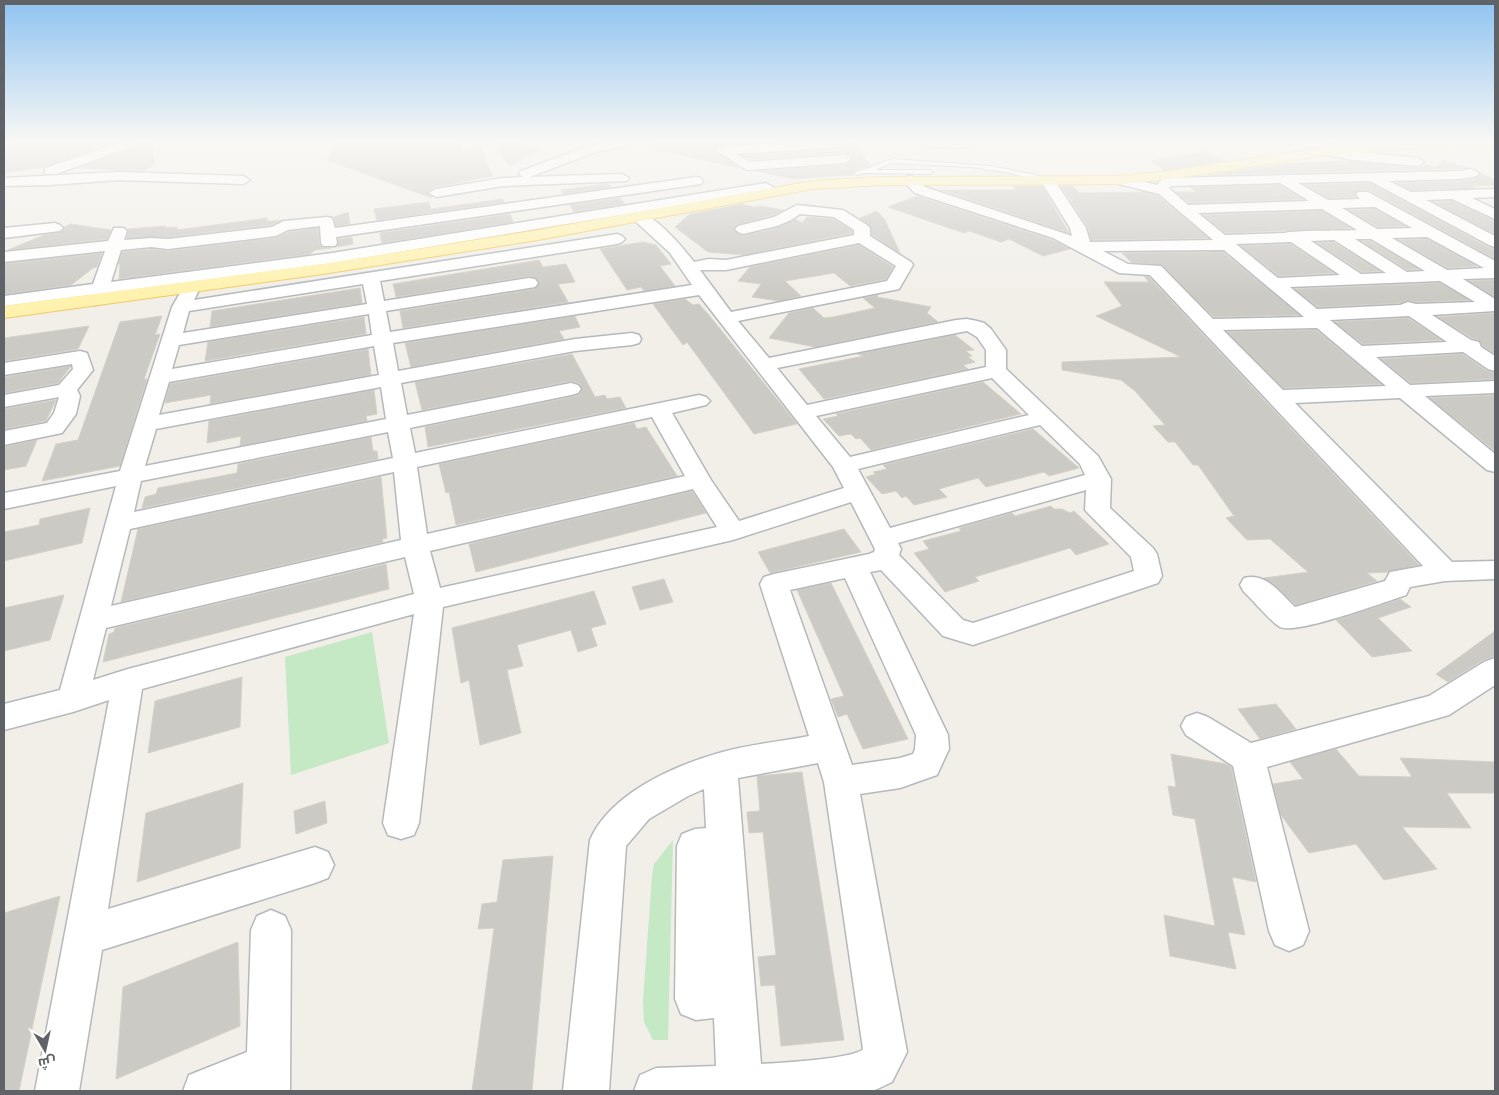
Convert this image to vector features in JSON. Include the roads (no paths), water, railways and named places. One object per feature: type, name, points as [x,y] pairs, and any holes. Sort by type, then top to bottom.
[{"type":"main road","points":[[536,231],[639,217],[768,192]]},
{"type":"main road","points":[[4,312],[98,295],[186,297],[328,263]]},
{"type":"street","points":[[436,193],[441,192]]},
{"type":"street","points":[[515,192],[536,231]]},
{"type":"street","points":[[328,234],[618,192]]},
{"type":"street","points":[[4,301],[98,295],[328,263],[536,231],[739,192]]},
{"type":"street","points":[[926,192],[1058,235],[1119,266],[1136,270],[1166,269]]},
{"type":"street","points":[[1055,192],[1078,228],[1083,247]]},
{"type":"street","points":[[1171,192],[1184,209],[1223,249],[1248,262],[1495,465]]},
{"type":"street","points":[[1227,192],[1294,237],[1413,310],[1495,365]]},
{"type":"street","points":[[1269,192],[1404,277]]},
{"type":"street","points":[[1304,192],[1495,306]]},
{"type":"street","points":[[1355,192],[1495,268]]},
{"type":"street","points":[[1402,192],[1495,243]]},
{"type":"street","points":[[1448,192],[1495,217]]},
{"type":"street","points":[[1184,209],[1325,205],[1410,196],[1494,192]]},
{"type":"street","points":[[743,229],[769,223],[793,213],[797,209],[806,208],[838,213],[862,228],[862,238]]},
{"type":"street","points":[[639,217],[660,232],[677,248],[691,267],[703,289],[844,465],[857,492],[874,518],[884,548],[953,628],[973,634],[1148,576],[1144,554],[1097,510],[1099,479],[1090,461],[996,371],[996,350],[984,333],[977,327],[967,325],[764,365]]},
{"type":"street","points":[[1410,221],[1495,217]]},
{"type":"street","points":[[4,257],[98,246],[114,247],[155,242],[168,244],[188,241],[186,253],[254,244],[255,233],[276,231],[284,226],[327,220],[328,263]]},
{"type":"street","points":[[4,233],[55,228]]},
{"type":"street","points":[[98,295],[119,231]]},
{"type":"street","points":[[1083,247],[1158,246],[1223,249],[1294,237],[1430,232]]},
{"type":"street","points":[[691,267],[709,264],[726,265],[862,238],[905,264],[893,285],[726,318]]},
{"type":"street","points":[[73,699],[95,620],[130,476],[170,341],[186,297],[370,278],[616,239]]},
{"type":"street","points":[[1457,247],[1495,243]]},
{"type":"street","points":[[1158,246],[1166,269],[1207,325],[1446,572]]},
{"type":"street","points":[[4,264],[29,261],[34,254]]},
{"type":"street","points":[[1274,283],[1495,273]]},
{"type":"street","points":[[370,278],[397,422],[416,545],[430,600],[401,823]]},
{"type":"street","points":[[170,341],[529,282]]},
{"type":"street","points":[[160,377],[382,339],[703,289]]},
{"type":"street","points":[[1207,325],[1495,306]]},
{"type":"street","points":[[146,424],[575,345],[632,339]]},
{"type":"street","points":[[1358,352],[1495,344]]},
{"type":"street","points":[[4,369],[80,357],[83,370],[66,390],[4,401]]},
{"type":"street","points":[[802,413],[996,371]]},
{"type":"street","points":[[1278,397],[1495,387]]},
{"type":"street","points":[[4,500],[571,389]]},
{"type":"street","points":[[4,438],[54,428],[65,414],[70,396],[66,390]]},
{"type":"street","points":[[118,523],[699,401]]},
{"type":"street","points":[[659,410],[733,532]]},
{"type":"street","points":[[844,465],[1044,418]]},
{"type":"street","points":[[1464,439],[1495,437]]},
{"type":"street","points":[[656,1091],[740,1088],[850,1078],[875,1068],[885,1052],[835,764],[774,584],[876,562],[884,548],[1099,479]]},
{"type":"street","points":[[95,620],[700,480]]},
{"type":"street","points":[[4,717],[73,699],[128,681],[430,600],[733,532],[857,492]]},
{"type":"street","points":[[586,1091],[608,840],[637,808],[676,785],[720,767],[835,764],[900,773],[925,765],[932,749],[932,735],[854,567]]},
{"type":"street","points":[[1254,584],[1290,619],[1330,609],[1396,588],[1400,579],[1446,572],[1493,572]]},
{"type":"street","points":[[1248,758],[1438,706],[1495,670]]},
{"type":"street","points":[[57,1091],[128,681]]},
{"type":"street","points":[[1197,726],[1248,758],[1288,931]]},
{"type":"street","points":[[720,767],[740,1088]]},
{"type":"street","points":[[83,936],[315,865]]},
{"type":"street","points":[[205,1091],[269,1078],[271,930]]}]
